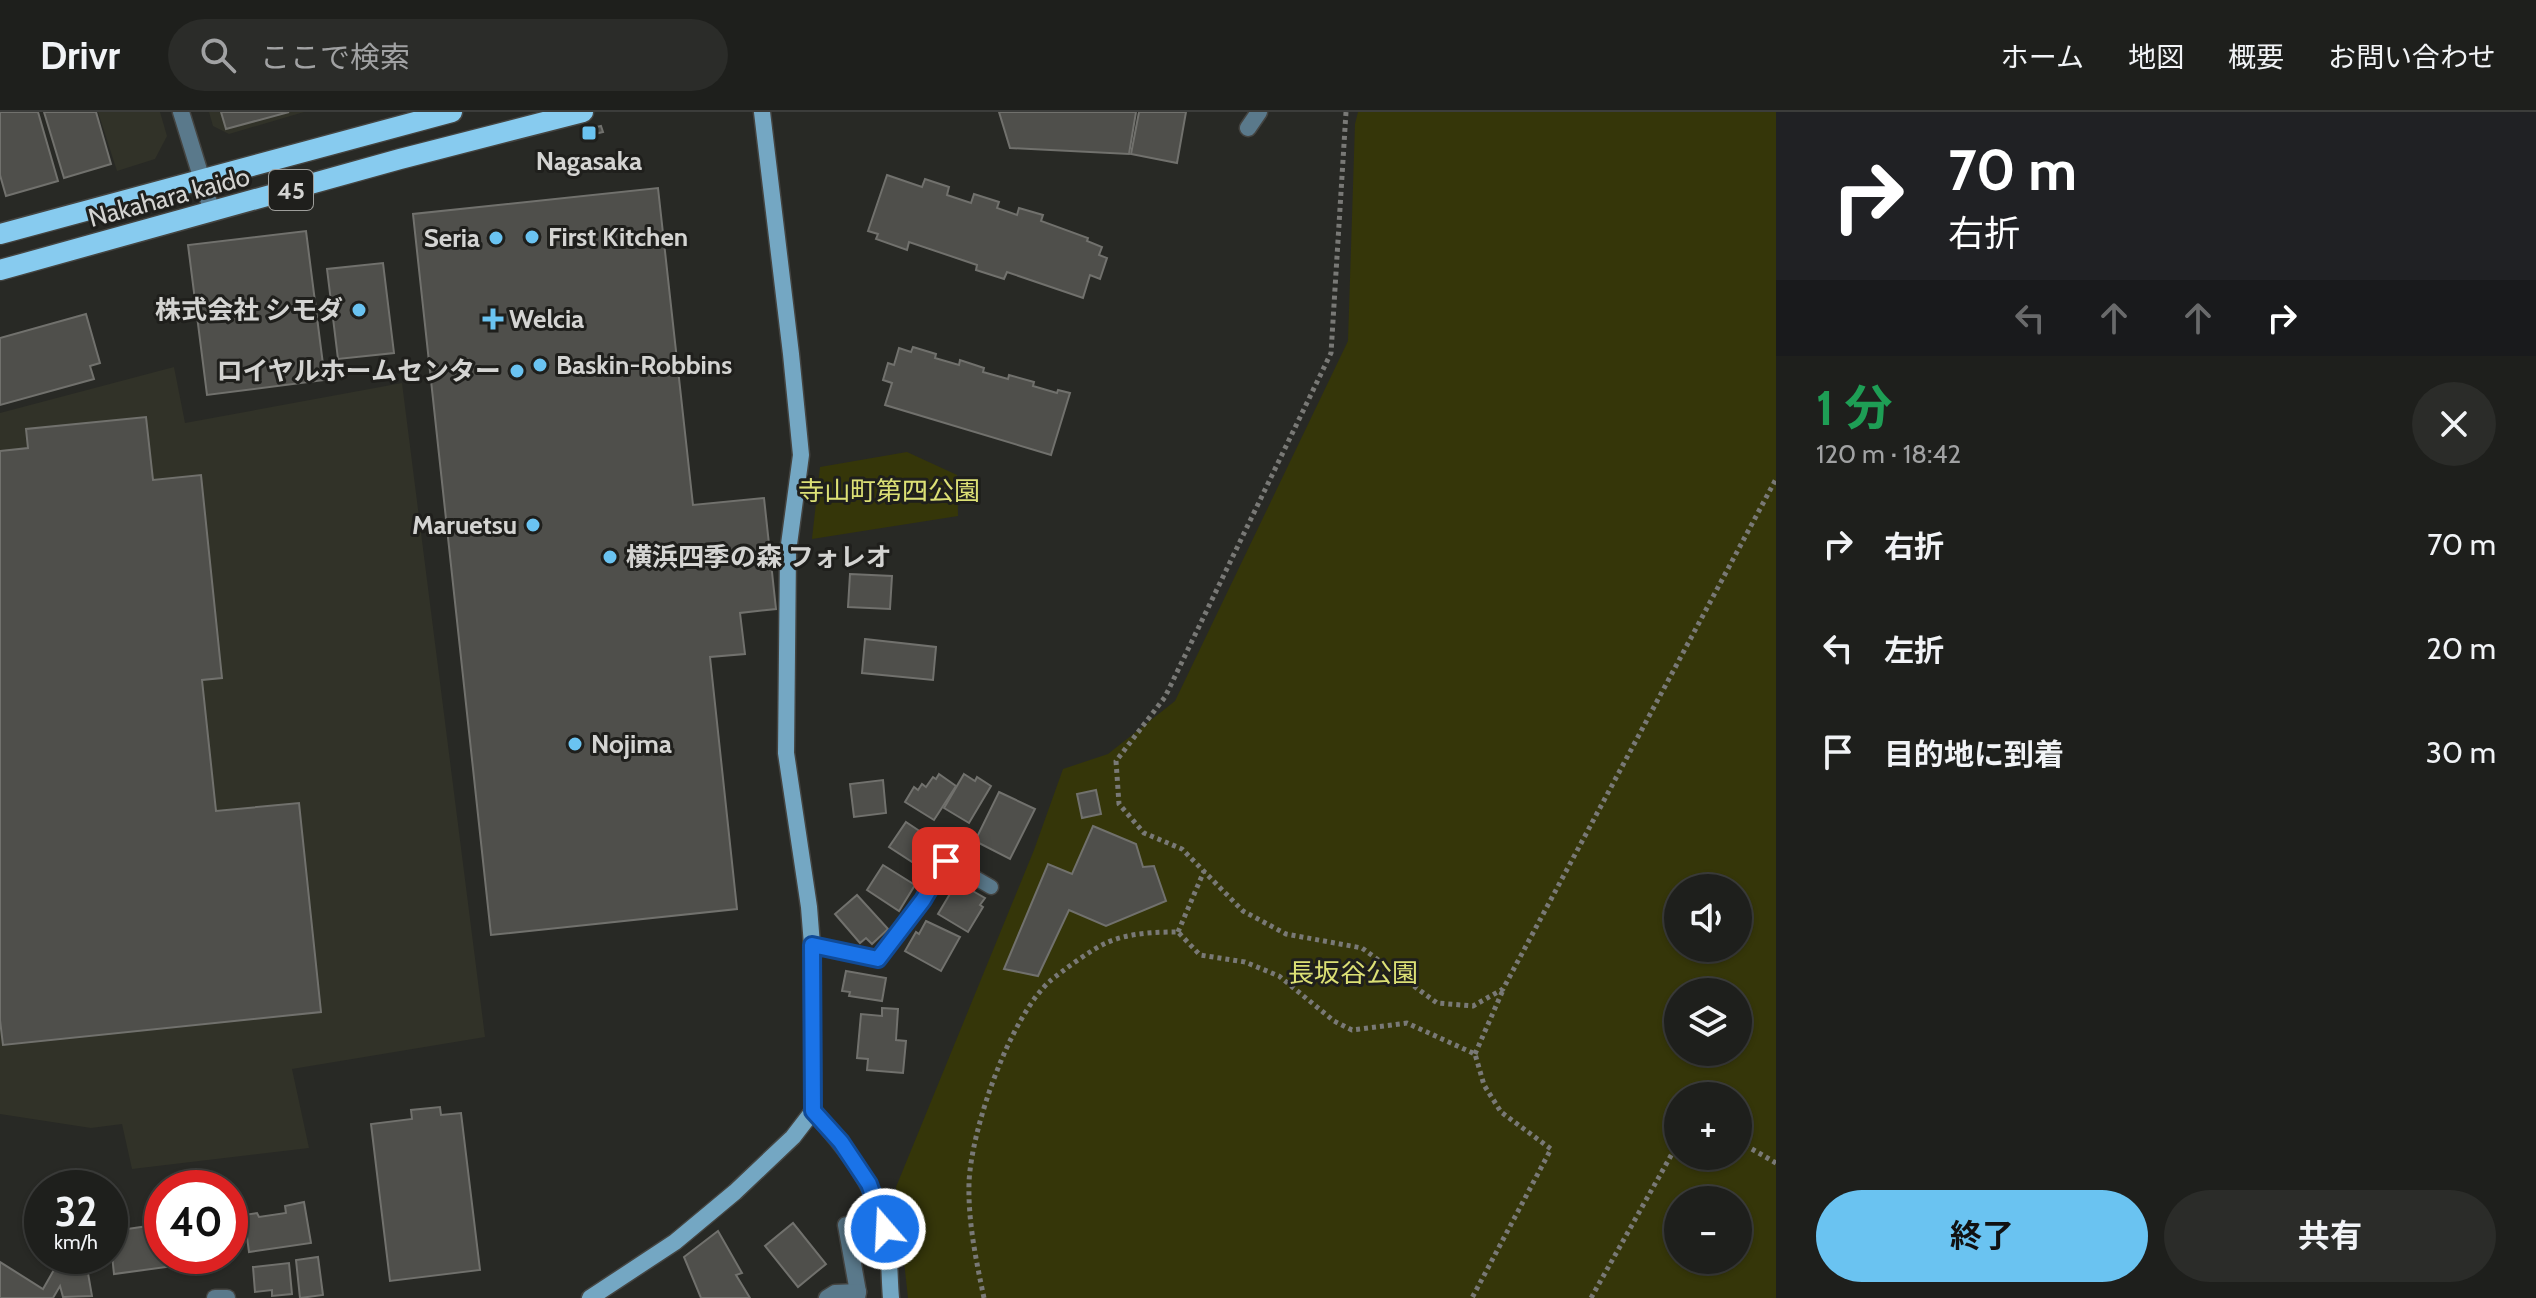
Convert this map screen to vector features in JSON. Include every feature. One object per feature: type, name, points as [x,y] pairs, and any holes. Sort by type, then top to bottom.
[{"type":"main road","name":"Nakahara kaido","points":[[0,234],[452,112]]},
{"type":"main road","name":"Nakahara kaido","points":[[0,270],[400,159],[583,112]]},
{"type":"street","points":[[181,112],[212,212]]},
{"type":"street","points":[[590,1298],[675,1242],[735,1192],[793,1137],[813,1111],[812,945],[786,753],[788,552],[801,455],[762,112]]},
{"type":"street","points":[[1248,128],[1259,112]]},
{"type":"street","points":[[813,1111],[841,1142],[869,1184],[885,1229],[891,1298]]},
{"type":"street","points":[[827,1298],[835,1293],[858,1295],[846,1225]]},
{"type":"street","points":[[215,1298],[227,1298]]},
{"type":"lane","points":[[812,945],[878,959],[923,900],[946,861],[991,887]]},
{"type":"path","points":[[1346,112],[1331,353],[1165,697],[1116,761],[1119,804],[1144,833],[1182,849],[1243,911],[1286,934],[1362,948],[1437,1003],[1473,1006],[1503,989]]},
{"type":"path","points":[[1472,1298],[1551,1149],[1501,1112],[1484,1085],[1475,1054],[1503,989],[1776,479]]},
{"type":"path","points":[[1178,932],[1204,871]]},
{"type":"path","points":[[984,1298],[972,1240],[969,1181],[985,1102],[1022,1018],[1049,982],[1107,942],[1151,932],[1178,932],[1200,955],[1245,962],[1279,976],[1334,1021],[1352,1030],[1407,1023],[1475,1054]]},
{"type":"path","points":[[1752,1149],[1776,1163]]},
{"type":"path","points":[[1591,1298],[1664,1168]]},
{"type":"shaded area","points":[[98,112],[160,112],[167,136],[155,159],[117,171]]},
{"type":"shaded area","points":[[209,112],[304,112],[229,134],[213,126]]},
{"type":"shaded area","points":[[174,367],[185,423],[402,383],[485,1037],[292,1069],[309,1148],[132,1169],[122,1124],[91,1128],[0,1114],[0,413]]},
{"type":"green space","name":"長坂谷公園","points":[[1358,112],[1776,112],[1776,1298],[908,1298],[896,1187],[1034,850],[1063,769],[1108,754],[1175,701],[1348,341],[1355,124]]},
{"type":"green space","name":"寺山町第四公園","points":[[907,452],[957,475],[958,516],[812,539],[820,467]]},
{"type":"building","points":[[0,112],[38,112],[58,181],[6,196],[0,175]]},
{"type":"building","points":[[44,112],[96,112],[111,164],[64,178]]},
{"type":"building","points":[[221,112],[289,112],[226,129]]},
{"type":"building","points":[[999,112],[1136,112],[1129,154],[1010,148]]},
{"type":"building","points":[[1139,112],[1186,112],[1177,163],[1131,154]]},
{"type":"building","points":[[601,126],[603,132],[586,136],[584,130]]},
{"type":"building","points":[[887,175],[922,187],[925,179],[949,187],[947,195],[971,203],[974,194],[999,202],[997,208],[1017,215],[1019,208],[1043,215],[1041,221],[1088,238],[1087,241],[1102,247],[1099,255],[1107,258],[1100,279],[1090,275],[1083,298],[1007,272],[1004,279],[976,270],[977,265],[909,242],[907,250],[876,239],[878,234],[868,231]]},
{"type":"building","name":"横浜四季の森 フォレオ","points":[[658,188],[693,505],[764,498],[776,609],[740,613],[745,654],[710,657],[737,909],[491,935],[413,214]]},
{"type":"building","points":[[306,231],[325,380],[207,395],[188,245]]},
{"type":"building","points":[[383,263],[394,353],[338,359],[327,269]]},
{"type":"building","points":[[86,314],[100,363],[90,366],[94,379],[0,405],[0,338]]},
{"type":"building","points":[[913,347],[936,354],[935,358],[959,365],[960,360],[984,368],[983,372],[1008,379],[1009,375],[1034,382],[1033,386],[1057,393],[1058,390],[1070,393],[1051,455],[885,405],[892,383],[883,380],[888,363],[894,365],[899,348],[911,352]]},
{"type":"building","points":[[146,417],[153,480],[201,475],[222,678],[202,680],[216,811],[299,803],[321,1012],[3,1045],[0,1020],[0,451],[28,448],[26,429]]},
{"type":"building","points":[[850,574],[892,576],[890,609],[848,607]]},
{"type":"building","points":[[865,639],[936,647],[933,680],[862,673]]},
{"type":"building","points":[[939,774],[956,786],[934,820],[905,802],[914,787],[918,790],[922,784],[926,787]]},
{"type":"building","points":[[964,774],[975,781],[977,777],[991,786],[969,823],[944,808]]},
{"type":"building","points":[[883,780],[886,813],[854,817],[850,784]]},
{"type":"building","points":[[1096,790],[1101,814],[1082,818],[1077,794]]},
{"type":"building","points":[[999,792],[1035,809],[1010,859],[975,841]]},
{"type":"building","points":[[906,822],[936,842],[920,867],[889,847]]},
{"type":"building","points":[[1093,826],[1136,844],[1143,867],[1154,866],[1166,901],[1106,926],[1069,910],[1038,976],[1004,969],[1048,864],[1072,874]]},
{"type":"building","points":[[883,865],[915,885],[899,911],[867,890]]},
{"type":"building","points":[[957,882],[985,898],[968,932],[938,914]]},
{"type":"building","points":[[857,895],[888,929],[872,944],[866,938],[860,943],[835,914]]},
{"type":"building","points":[[926,921],[960,937],[941,971],[905,951]]},
{"type":"building","points":[[846,971],[886,978],[882,1001],[849,996],[850,992],[842,991]]},
{"type":"building","points":[[882,1008],[898,1009],[896,1040],[906,1041],[903,1073],[867,1070],[868,1059],[857,1058],[861,1014],[882,1016]]},
{"type":"building","points":[[440,1107],[441,1115],[461,1113],[480,1270],[390,1281],[371,1124],[412,1119],[411,1110]]},
{"type":"building","points":[[304,1202],[311,1243],[249,1252],[248,1214],[257,1213],[259,1217],[286,1213],[285,1206]]},
{"type":"building","points":[[793,1223],[826,1264],[798,1287],[765,1246]]},
{"type":"building","points":[[144,1227],[144,1270],[128,1272],[128,1229]]},
{"type":"building","points":[[718,1231],[742,1273],[736,1275],[750,1298],[701,1298],[684,1257]]},
{"type":"building","points":[[318,1257],[323,1295],[300,1298],[296,1260]]},
{"type":"building","points":[[0,1262],[43,1289],[52,1274],[88,1274],[92,1296],[63,1297],[60,1286],[53,1298],[0,1298]]},
{"type":"building","points":[[289,1263],[292,1294],[272,1296],[272,1290],[255,1292],[253,1267]]},
{"type":"place","name":"Nagasaka","points":[[589,133]]},
{"type":"place","name":"First Kitchen","points":[[532,237]]},
{"type":"place","name":"Seria","points":[[496,238]]},
{"type":"place","name":"株式会社 シモダ","points":[[359,310]]},
{"type":"place","name":"Welcia","points":[[493,319]]},
{"type":"place","name":"Baskin-Robbins","points":[[540,365]]},
{"type":"place","name":"ロイヤルホームセンター","points":[[517,371]]},
{"type":"place","name":"Maruetsu","points":[[533,525]]},
{"type":"place","name":"横浜四季の森 フォレオ","points":[[610,557]]},
{"type":"place","name":"Nojima","points":[[575,744]]},
{"type":"route","points":[[885,1229],[869,1184],[841,1142],[813,1111],[812,945],[878,959],[923,900],[946,861]]}]
